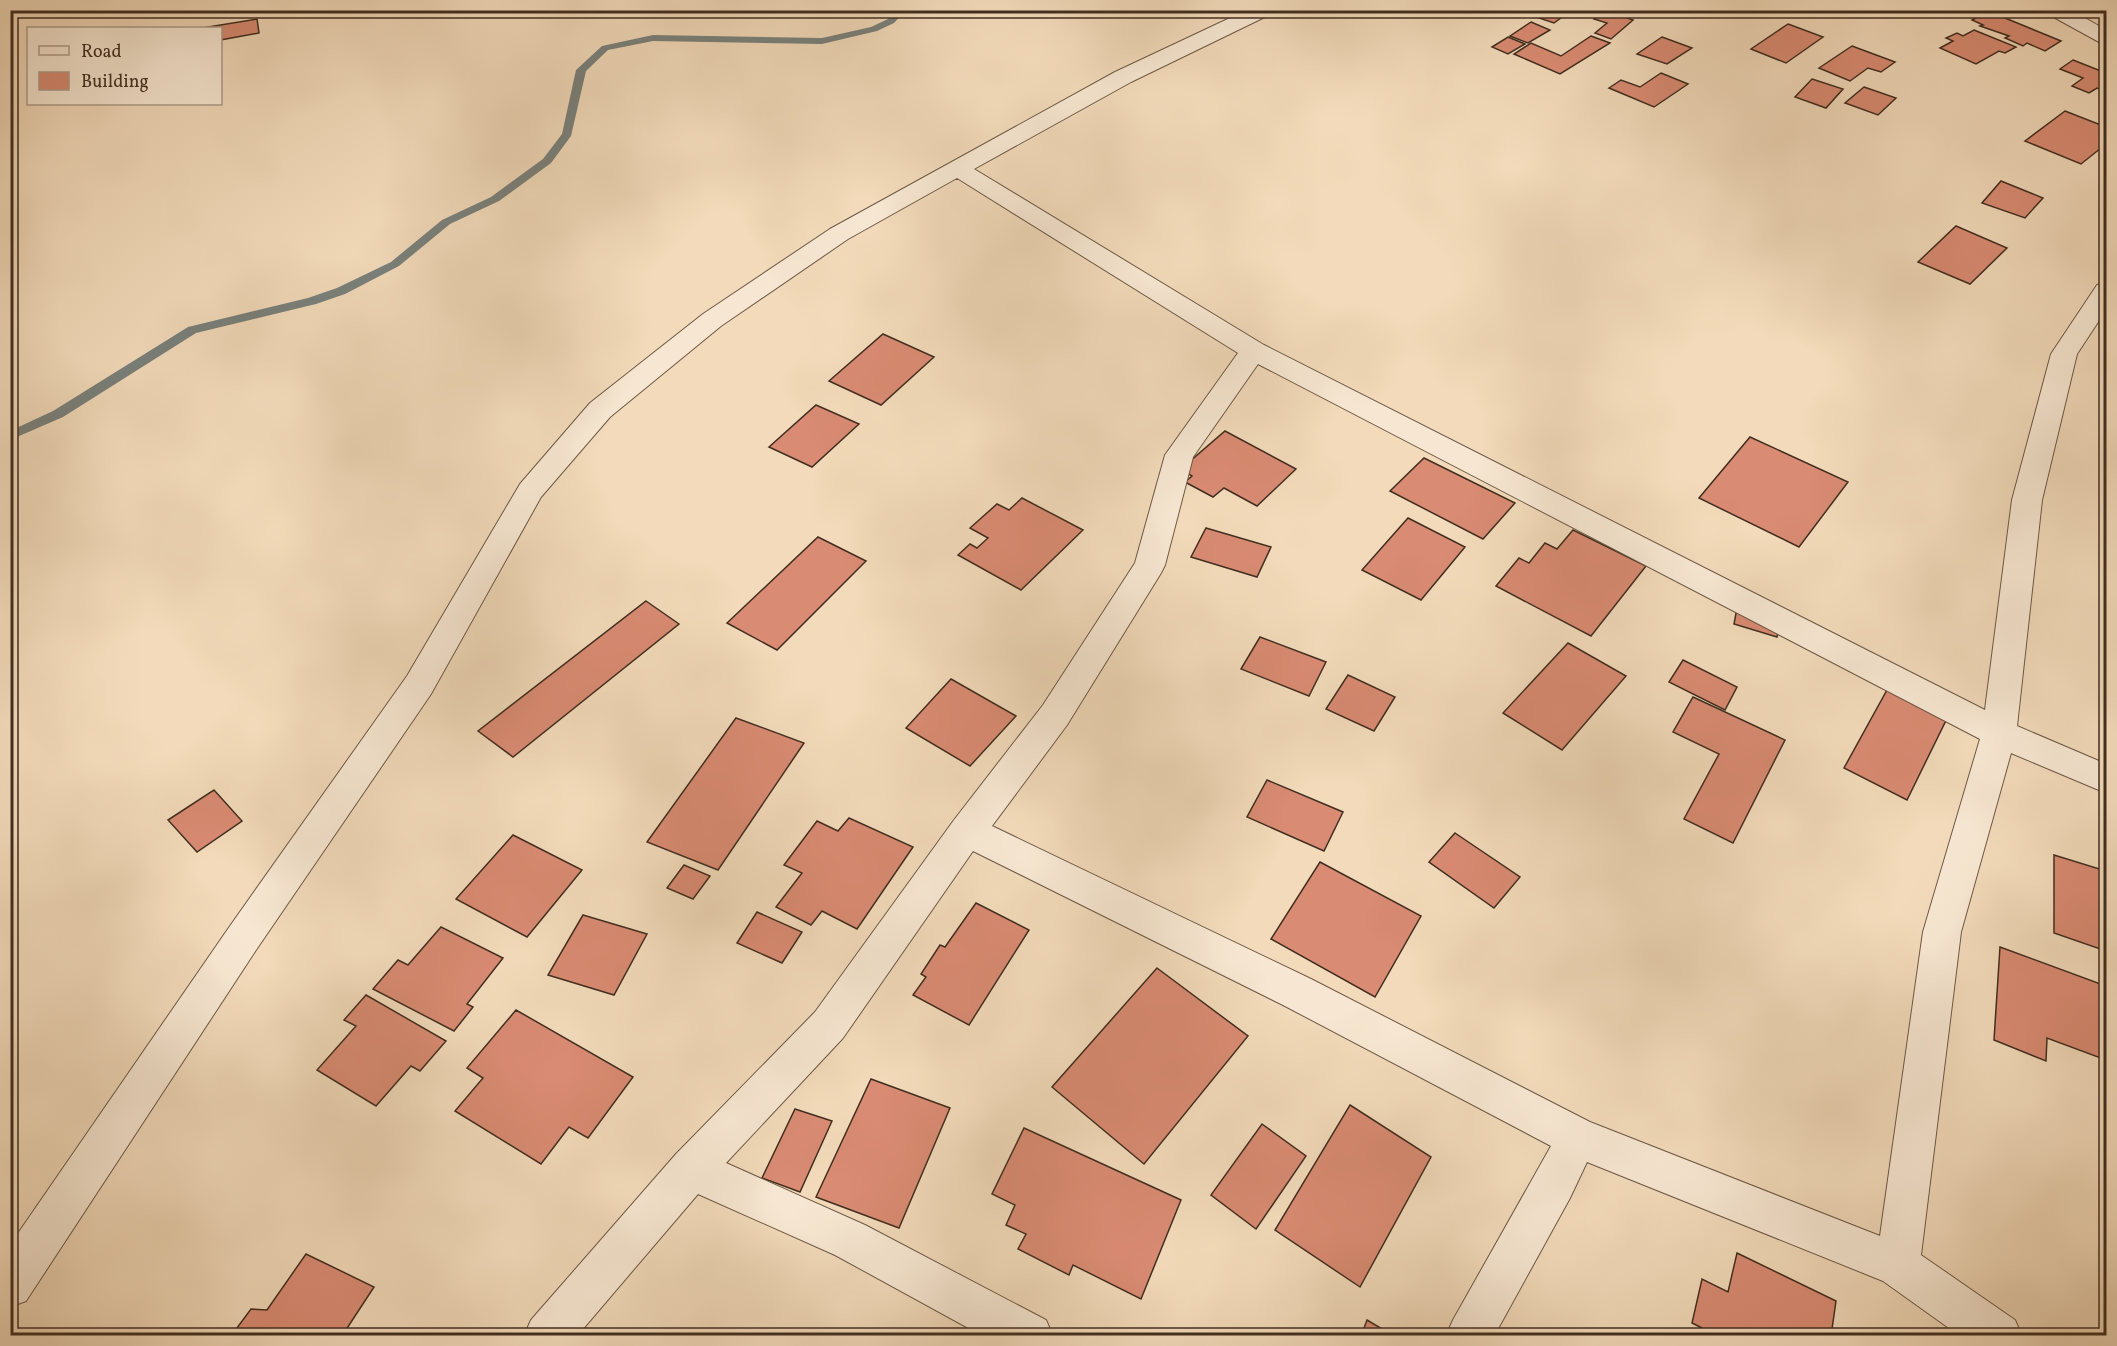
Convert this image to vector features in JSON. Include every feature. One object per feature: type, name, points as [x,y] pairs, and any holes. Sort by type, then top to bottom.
[{"type":"street","points":[[10,1285],[237,948],[419,686],[530,491],[600,410],[712,320],[839,234],[1123,77],[1264,10]]},
{"type":"street","points":[[2055,10],[2106,38]]},
{"type":"street","points":[[958,169],[1254,351],[1999,734],[2106,779]]},
{"type":"street","points":[[1898,1265],[1942,932],[1999,734],[2027,500],[2064,354],[2106,291]]},
{"type":"street","points":[[548,1335],[692,1169],[829,1025],[967,831],[1055,715],[1150,565],[1179,455],[1254,351]]},
{"type":"street","points":[[967,831],[1297,992],[1576,1137],[1898,1265],[1999,1335]]},
{"type":"street","points":[[1469,1335],[1555,1183],[1576,1137]]},
{"type":"street","points":[[692,1169],[850,1240],[1030,1335]]},
{"type":"building","points":[[1544,10],[1569,12],[1554,23],[1536,17]]},
{"type":"building","points":[[1605,10],[1633,20],[1611,39],[1595,33],[1607,23],[1594,19]]},
{"type":"building","points":[[1988,11],[2061,41],[2045,51],[2027,43],[2023,46],[2005,38],[2009,36],[1980,26],[1983,25],[1972,20]]},
{"type":"building","points":[[257,19],[259,33],[222,40],[222,27],[208,27]]},
{"type":"building","points":[[1531,22],[1550,30],[1528,43],[1510,36]]},
{"type":"building","points":[[1788,24],[1823,37],[1786,63],[1751,49]]},
{"type":"building","points":[[1974,30],[2016,47],[2005,53],[1999,51],[1976,64],[1940,48],[1953,41],[1946,38],[1957,33],[1963,36]]},
{"type":"building","points":[[1591,36],[1610,43],[1560,74],[1514,54],[1531,43],[1561,56]]},
{"type":"building","points":[[1508,37],[1525,44],[1508,54],[1492,47]]},
{"type":"building","points":[[1662,37],[1692,48],[1667,64],[1637,54]]},
{"type":"building","points":[[1852,46],[1895,62],[1881,72],[1868,68],[1850,81],[1819,68]]},
{"type":"building","points":[[2073,60],[2106,73],[2106,91],[2097,88],[2089,93],[2072,86],[2083,78],[2060,69]]},
{"type":"building","points":[[1661,73],[1688,84],[1654,107],[1609,88],[1621,80],[1640,87]]},
{"type":"building","points":[[1812,79],[1843,89],[1826,108],[1795,97]]},
{"type":"building","points":[[1864,87],[1896,98],[1878,115],[1845,103]]},
{"type":"building","points":[[2065,111],[2106,127],[2106,144],[2081,164],[2025,141]]},
{"type":"building","points":[[2001,181],[2043,198],[2025,218],[1982,203]]},
{"type":"building","points":[[1956,226],[2007,248],[1970,284],[1918,262]]},
{"type":"building","points":[[883,334],[934,357],[881,405],[829,381]]},
{"type":"building","points":[[816,405],[859,424],[812,467],[769,447]]},
{"type":"building","points":[[1225,431],[1296,469],[1257,506],[1224,488],[1213,497],[1185,482],[1192,476],[1181,469]]},
{"type":"building","points":[[1750,437],[1848,482],[1799,547],[1699,498]]},
{"type":"building","points":[[1424,458],[1515,503],[1483,539],[1390,491]]},
{"type":"building","points":[[1022,498],[1083,530],[1021,590],[958,555],[970,544],[977,548],[988,538],[970,528],[997,504],[1009,510]]},
{"type":"building","points":[[1408,518],[1465,547],[1421,600],[1362,570]]},
{"type":"building","points":[[1206,528],[1271,547],[1257,577],[1191,557]]},
{"type":"building","points":[[1573,530],[1646,566],[1591,636],[1496,586],[1519,558],[1529,563],[1545,543],[1557,549]]},
{"type":"building","points":[[818,537],[866,561],[777,650],[727,623]]},
{"type":"building","points":[[646,601],[679,624],[513,757],[478,731]]},
{"type":"building","points":[[1737,608],[1780,621],[1777,637],[1734,624]]},
{"type":"building","points":[[1260,637],[1326,662],[1309,696],[1241,669]]},
{"type":"building","points":[[1568,643],[1626,676],[1562,750],[1503,713]]},
{"type":"building","points":[[1683,660],[1737,687],[1725,710],[1669,682]]},
{"type":"building","points":[[1898,670],[1957,698],[1907,800],[1844,768]]},
{"type":"building","points":[[1348,675],[1395,697],[1374,731],[1326,709]]},
{"type":"building","points":[[951,679],[1016,716],[970,766],[906,728]]},
{"type":"building","points":[[1693,697],[1785,740],[1733,843],[1684,819],[1719,754],[1673,732]]},
{"type":"building","points":[[736,718],[804,743],[718,870],[647,842]]},
{"type":"building","points":[[1267,780],[1343,812],[1324,851],[1247,817]]},
{"type":"building","points":[[214,790],[242,821],[197,852],[168,820]]},
{"type":"building","points":[[849,818],[913,847],[857,929],[822,911],[811,925],[776,907],[802,873],[784,865],[817,821],[838,831]]},
{"type":"building","points":[[1455,833],[1520,877],[1494,908],[1429,862]]},
{"type":"building","points":[[513,835],[582,870],[527,937],[456,899]]},
{"type":"building","points":[[2054,855],[2106,871],[2106,951],[2054,933]]},
{"type":"building","points":[[1320,862],[1421,916],[1375,997],[1271,939]]},
{"type":"building","points":[[684,865],[710,876],[693,899],[667,888]]},
{"type":"building","points":[[976,903],[1029,930],[969,1025],[913,995],[926,977],[921,974],[940,945],[945,947]]},
{"type":"building","points":[[757,912],[802,932],[782,963],[737,943]]},
{"type":"building","points":[[583,915],[647,934],[614,995],[548,975]]},
{"type":"building","points":[[441,927],[503,958],[467,1004],[473,1007],[454,1031],[373,989],[398,960],[408,965]]},
{"type":"building","points":[[2000,947],[2106,986],[2106,1060],[2047,1038],[2046,1061],[1994,1040]]},
{"type":"building","points":[[1157,968],[1248,1036],[1144,1164],[1052,1087]]},
{"type":"building","points":[[366,995],[446,1041],[420,1071],[411,1066],[376,1106],[317,1070],[356,1026],[344,1020]]},
{"type":"building","points":[[516,1010],[633,1077],[588,1138],[569,1127],[541,1164],[455,1111],[483,1078],[467,1068]]},
{"type":"building","points":[[871,1079],[950,1108],[899,1228],[816,1197]]},
{"type":"building","points":[[1350,1105],[1431,1157],[1360,1287],[1275,1230]]},
{"type":"building","points":[[795,1109],[832,1121],[800,1192],[762,1178]]},
{"type":"building","points":[[1262,1124],[1306,1156],[1256,1229],[1211,1195]]},
{"type":"building","points":[[1024,1128],[1181,1200],[1141,1299],[1073,1265],[1069,1275],[1018,1249],[1026,1234],[1006,1225],[1015,1205],[992,1194]]},
{"type":"building","points":[[1737,1253],[1836,1301],[1831,1336],[1718,1336],[1692,1323],[1702,1279],[1728,1292]]},
{"type":"building","points":[[306,1254],[374,1287],[342,1336],[231,1336],[251,1309],[267,1310]]},
{"type":"building","points":[[1367,1320],[1394,1336],[1361,1336]]},
{"type":"waterway","points":[[10,436],[58,414],[192,330],[312,301],[341,291],[395,264],[446,222],[495,199],[547,161],[567,134],[581,70],[605,48],[653,38],[822,41],[874,29],[891,21],[902,10]]}]
